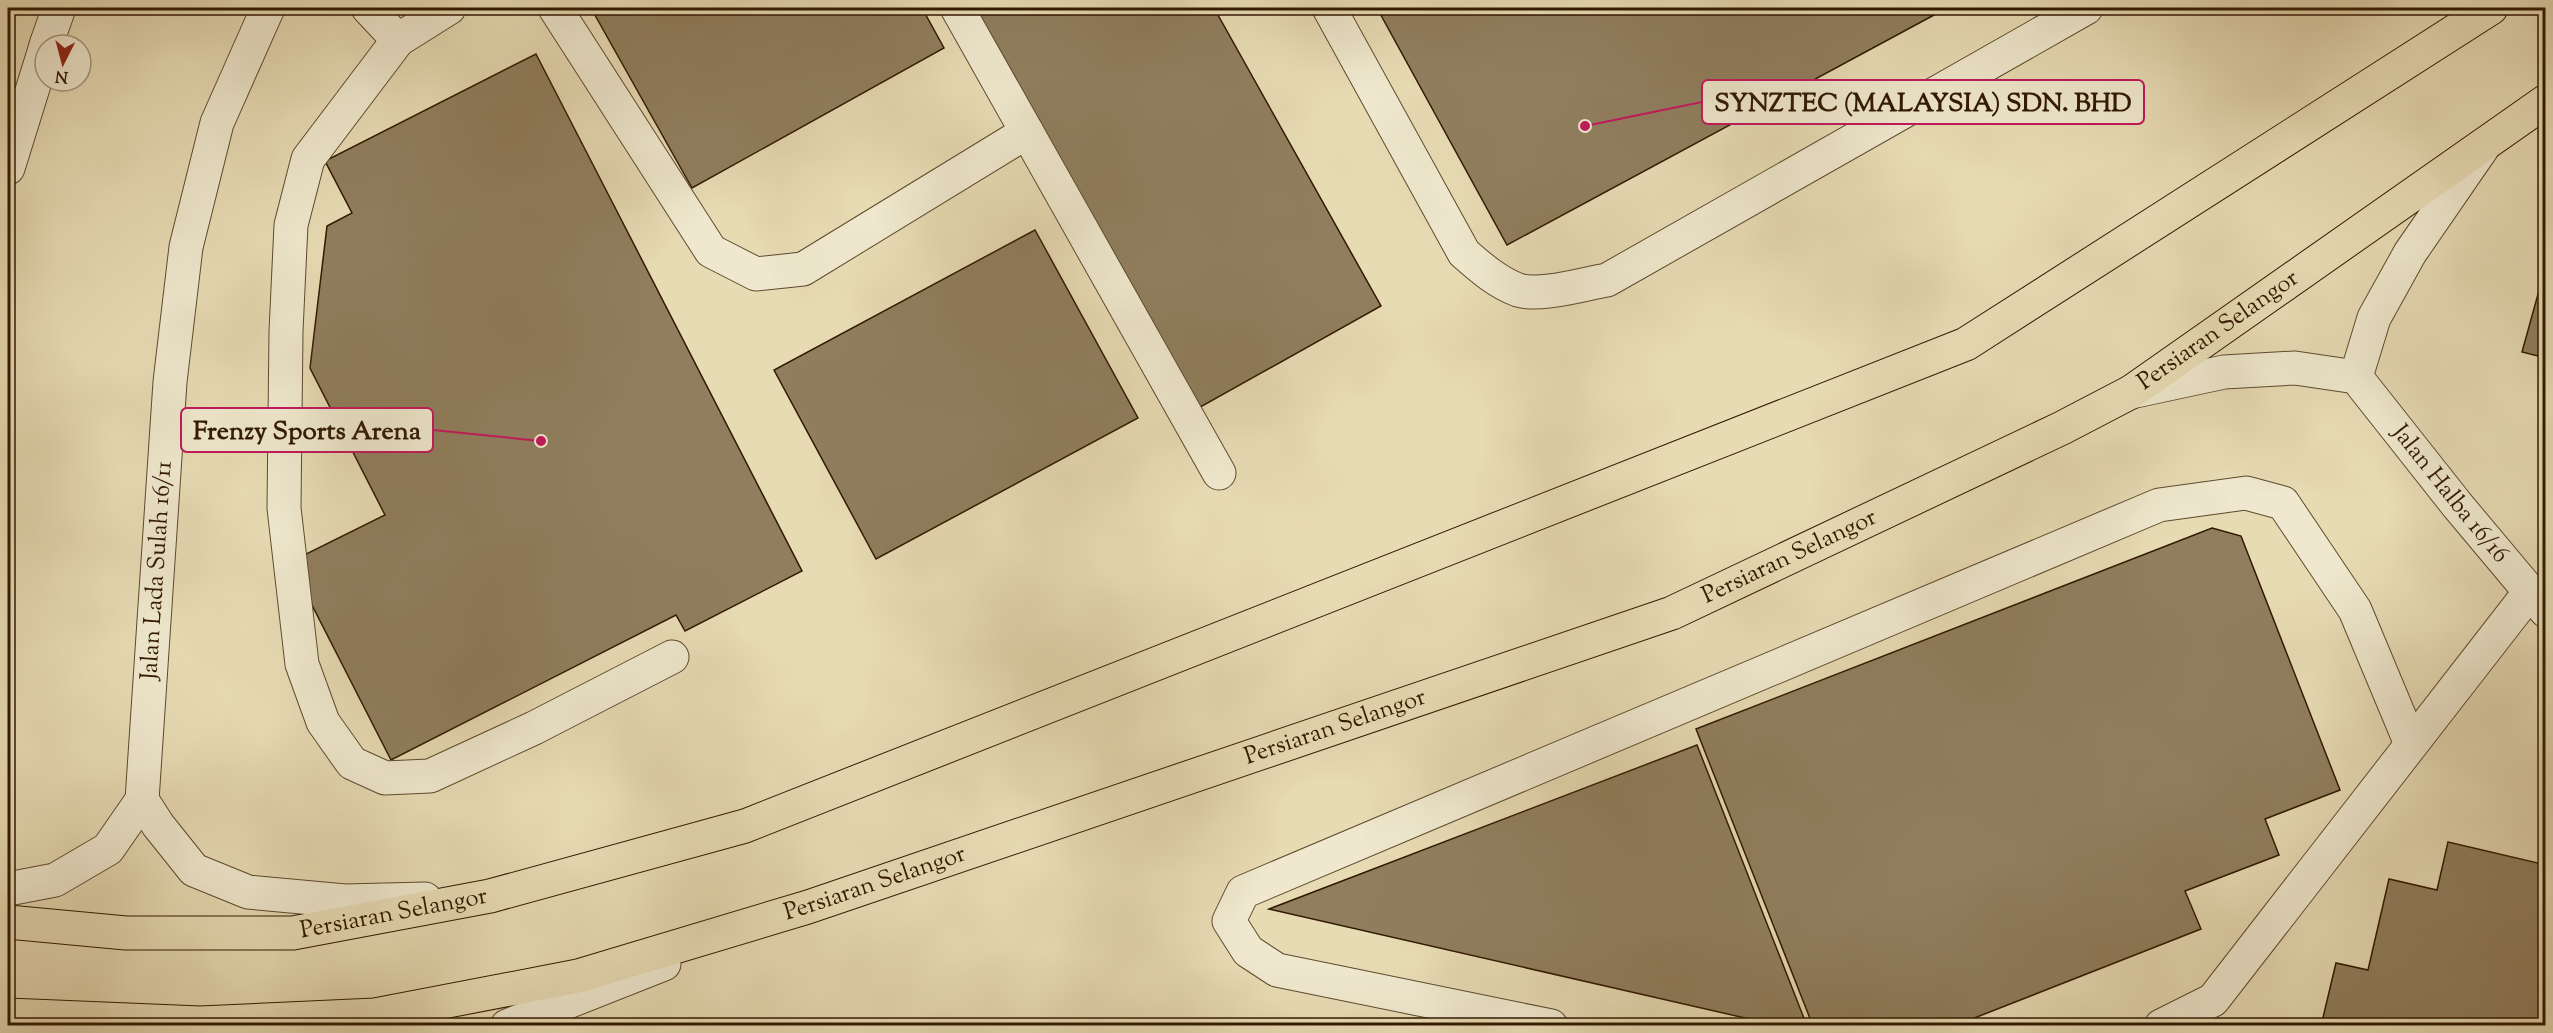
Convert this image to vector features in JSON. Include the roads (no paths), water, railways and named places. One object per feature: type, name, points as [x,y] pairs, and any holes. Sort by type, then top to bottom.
[{"type":"main road","name":"Persiaran Selangor","points":[[8,922],[126,933],[293,933],[490,896],[745,826],[1966,344],[2491,8]]},
{"type":"main road","name":"Persiaran Selangor","points":[[8,1015],[200,1023],[375,1015],[579,976],[808,907],[1672,613],[2062,428],[2131,392],[2546,101]]},
{"type":"street","name":"Jalan Lada Sulah 16/11","points":[[142,800],[170,382],[186,247],[217,123],[268,8]]},
{"type":"street","points":[[368,8],[398,40]]},
{"type":"street","points":[[449,8],[398,40],[308,159],[291,225],[286,330],[284,508],[302,664],[322,722],[352,764],[385,778],[430,776],[534,728],[672,657]]},
{"type":"street","points":[[555,8],[711,251],[756,274],[803,269],[1027,132]]},
{"type":"street","points":[[957,8],[1219,473]]},
{"type":"street","points":[[1329,8],[1464,253],[1493,278],[1521,291],[1548,291],[1607,280],[2086,8]]},
{"type":"street","points":[[49,33],[54,9]]},
{"type":"street","points":[[8,165],[33,87]]},
{"type":"street","points":[[2131,392],[2223,372],[2295,368],[2356,377],[2374,318],[2409,253],[2483,147]]},
{"type":"street","name":"Jalan Halba 16/16","points":[[2356,377],[2537,602]]},
{"type":"street","points":[[1551,1026],[1277,970],[1248,951],[1229,921],[1243,892],[2159,505],[2246,493],[2283,503],[2355,610],[2411,744]]},
{"type":"street","points":[[2161,1026],[2213,999],[2411,744],[2537,602]]},
{"type":"street","points":[[8,890],[55,880],[108,849],[142,800],[158,825],[194,870],[248,892],[345,901],[490,896]]},
{"type":"street","points":[[507,1026],[808,907]]},
{"type":"place","name":"SYNZTEC (MALAYSIA) SDN. BHD","points":[[1585,126]]},
{"type":"place","name":"Frenzy Sports Arena","points":[[541,441]]}]
